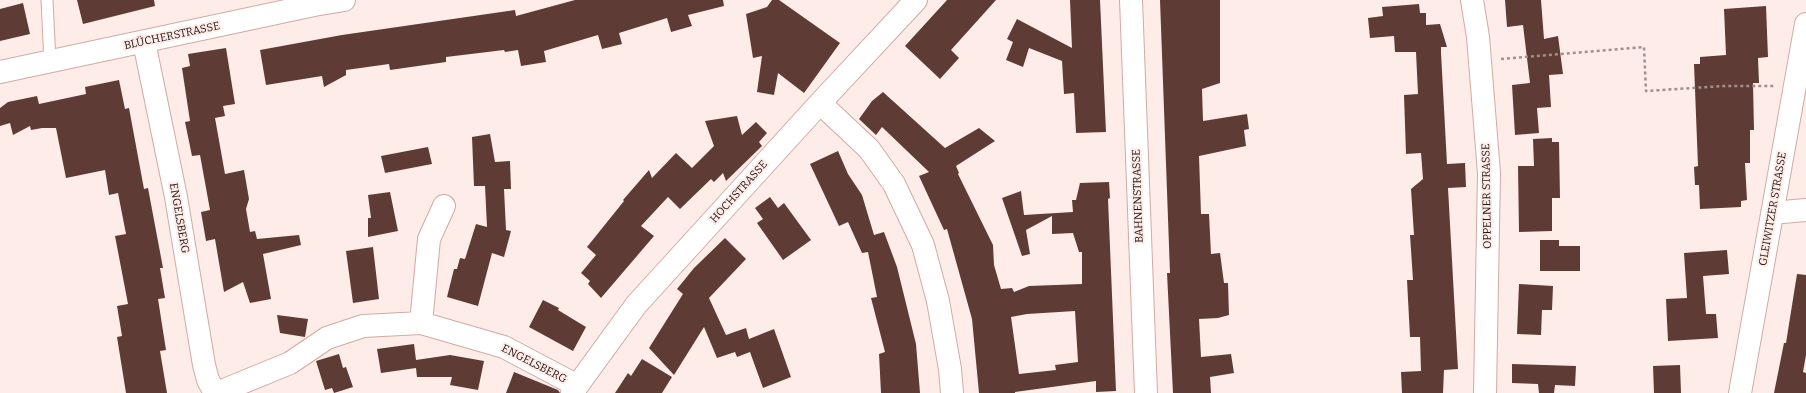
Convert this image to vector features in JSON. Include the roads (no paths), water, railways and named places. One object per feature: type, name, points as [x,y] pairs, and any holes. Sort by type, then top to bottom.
[{"type":"street","name":"BLÜCHERSTRASSE","points":[[0,72],[144,42],[313,2],[344,0]]},
{"type":"street","name":"HOCHSTRASSE","points":[[574,389],[636,305],[916,0]]},
{"type":"street","name":"BAHNENSTRASSE","points":[[1131,0],[1146,393]]},
{"type":"street","name":"OPPELNER STRASSE","points":[[1472,0],[1480,60],[1489,173],[1485,393]]},
{"type":"street","name":"GLEIWITZER STRASSE","points":[[1740,393],[1806,24]]},
{"type":"street","name":"ENGELSBERG","points":[[144,42],[176,197],[204,365],[208,380],[216,393],[290,364],[327,338],[363,326],[421,323],[504,347],[574,389]]},
{"type":"street","points":[[820,103],[873,155],[894,184],[923,245],[938,301],[950,369],[952,393]]},
{"type":"street","points":[[421,323],[429,239],[444,206]]},
{"type":"street","points":[[1772,213],[1806,210]]},
{"type":"lane","points":[[47,0],[50,62]]}]
